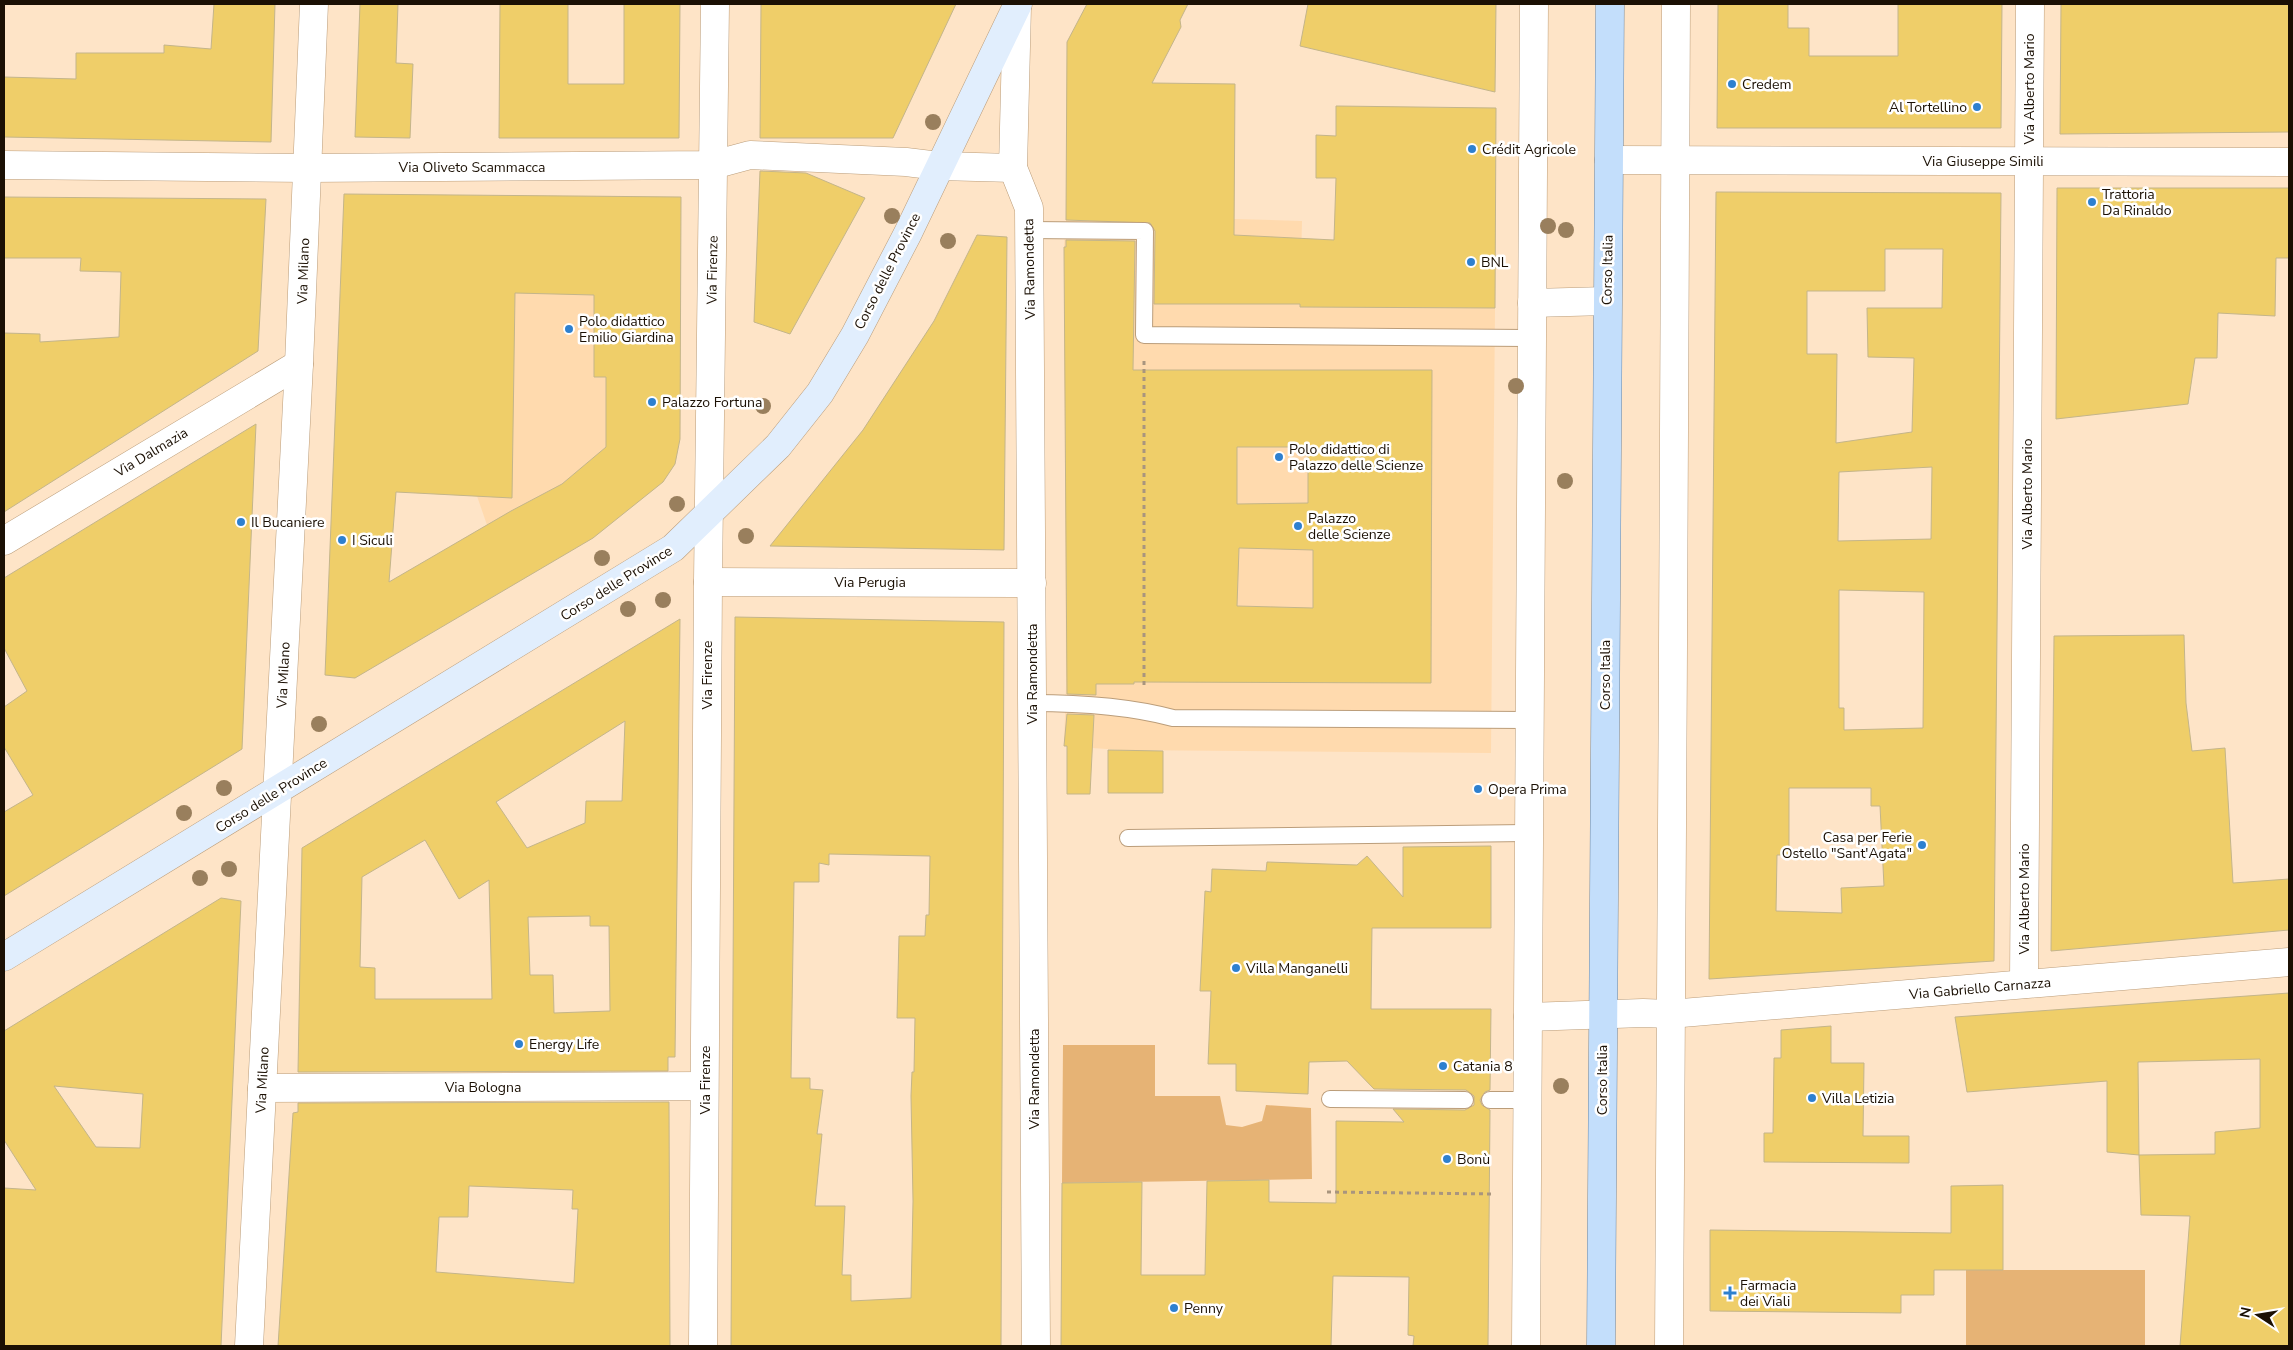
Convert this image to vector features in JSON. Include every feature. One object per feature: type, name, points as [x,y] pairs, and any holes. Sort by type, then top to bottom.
[{"type":"main road","name":"Corso Italia","points":[[1600,1346],[1610,4]]},
{"type":"main road","name":"Corso delle Province","points":[[4,957],[673,548],[778,446],[820,393],[855,335],[908,233],[1018,5]]},
{"type":"street","name":"Via Milano","points":[[249,1346],[299,364],[314,4]]},
{"type":"street","name":"Via Firenze","points":[[703,1346],[708,582],[715,4]]},
{"type":"street","points":[[1526,1346],[1534,4]]},
{"type":"street","points":[[1669,1346],[1670,1014],[1678,161],[1676,4]]},
{"type":"street","name":"Via Alberto Mario","points":[[2024,984],[2030,4]]},
{"type":"street","name":"Via Ramondetta","points":[[1018,5],[1013,168],[1029,208],[1036,1346]]},
{"type":"street","name":"Via Oliveto Scammacca","points":[[4,165],[308,168],[713,165],[750,155],[906,162],[939,166],[1013,168]]},
{"type":"street","name":"Via Giuseppe Simili","points":[[1609,160],[2289,162]]},
{"type":"street","points":[[1532,303],[1607,301]]},
{"type":"street","name":"Via Dalmazia","points":[[4,541],[299,364]]},
{"type":"street","name":"Via Perugia","points":[[708,582],[1032,582]]},
{"type":"street","name":"Via Gabriello Carnazza","points":[[1528,1017],[1670,1014],[2289,962]]},
{"type":"street","name":"Via Bologna","points":[[262,1088],[704,1086]]},
{"type":"lane","points":[[1029,230],[1145,231],[1144,336],[1532,338]]},
{"type":"lane","points":[[1032,703],[1065,703],[1144,710],[1173,718],[1530,720]]},
{"type":"lane","points":[[1128,838],[1529,834]]},
{"type":"lane","points":[[1330,1099],[1465,1100]]},
{"type":"lane","points":[[1490,1100],[1528,1100]]},
{"type":"path","points":[[1144,336],[1144,710]]},
{"type":"path","points":[[1327,1192],[1489,1195]]},
{"type":"shaded area","name":"Polo didattico di Palazzo delle Scienze","points":[[1068,83],[1235,84],[1234,219],[1302,221],[1300,307],[1495,308],[1491,753],[1121,750],[1064,746],[1066,685],[1064,247]]},
{"type":"shaded area","name":"Polo didattico Emilio Giardina","points":[[490,195],[624,196],[623,426],[615,439],[562,484],[487,525],[477,496],[439,494],[444,365],[514,365],[515,293],[489,293]]},
{"type":"shaded area","points":[[1063,1045],[1155,1045],[1155,1096],[1220,1096],[1226,1125],[1242,1127],[1262,1121],[1266,1105],[1311,1108],[1312,1179],[1062,1183]]},
{"type":"shaded area","points":[[1966,1270],[2145,1270],[2145,1346],[1966,1346]]},
{"type":"building","points":[[214,4],[275,4],[271,142],[4,137],[4,77],[76,79],[76,53],[164,53],[164,45],[211,49]]},
{"type":"building","points":[[360,4],[398,4],[396,63],[413,64],[410,138],[355,137]]},
{"type":"building","points":[[500,4],[568,4],[568,84],[624,84],[624,4],[680,4],[679,138],[499,138]]},
{"type":"building","points":[[761,4],[956,4],[893,138],[760,138]]},
{"type":"building","points":[[1087,4],[1188,4],[1180,20],[1181,27],[1152,83],[1235,84],[1234,235],[1334,240],[1336,178],[1316,178],[1316,135],[1336,136],[1336,106],[1496,108],[1495,308],[1300,307],[1300,304],[1154,304],[1155,231],[1150,223],[1066,220],[1067,42]]},
{"type":"building","points":[[1308,4],[1496,4],[1495,92],[1300,46]]},
{"type":"building","points":[[1718,4],[1788,4],[1788,28],[1809,28],[1809,56],[1898,56],[1898,4],[2002,4],[2001,128],[1717,128]]},
{"type":"building","points":[[2061,4],[2289,4],[2289,132],[2060,134]]},
{"type":"building","points":[[760,171],[806,173],[865,198],[790,334],[754,322]]},
{"type":"building","points":[[2057,188],[2289,188],[2289,258],[2276,258],[2275,316],[2218,313],[2217,358],[2195,358],[2188,404],[2056,419]]},
{"type":"building","points":[[1716,192],[2001,193],[1994,961],[1709,979]],"holes":[[[1885,249],[1943,249],[1942,308],[1867,308],[1868,357],[1914,358],[1912,432],[1836,443],[1837,354],[1807,354],[1807,291],[1885,291]],[[1932,467],[1931,539],[1838,541],[1839,472]],[[1839,590],[1924,592],[1923,728],[1844,730],[1844,708],[1839,708]],[[1789,788],[1871,788],[1871,806],[1880,806],[1884,886],[1841,888],[1842,913],[1776,911],[1777,855],[1789,855]]]},
{"type":"building","points":[[344,194],[681,197],[680,439],[675,464],[663,482],[593,538],[355,678],[325,675]],"holes":[[[515,293],[594,295],[594,377],[606,377],[606,447],[562,484],[511,511],[389,582],[396,492],[512,498]]]},
{"type":"building","points":[[4,197],[266,199],[258,351],[4,512],[4,333],[40,334],[40,342],[119,337],[121,272],[80,271],[81,258],[4,258]]},
{"type":"building","points":[[977,235],[1007,237],[1004,550],[770,546],[863,430],[934,321]]},
{"type":"building","name":"Palazzo delle Scienze","points":[[1066,240],[1135,241],[1133,370],[1432,370],[1431,683],[1134,682],[1134,684],[1096,684],[1096,695],[1067,694],[1064,247],[1066,247]],"holes":[[[1237,447],[1308,447],[1308,503],[1237,504]],[[1239,548],[1313,550],[1313,608],[1237,606]]]},
{"type":"building","points":[[256,424],[242,749],[4,896],[4,812],[33,795],[4,747],[4,707],[27,691],[4,648],[4,578]]},
{"type":"building","points":[[735,617],[1004,622],[1001,1346],[731,1346]],"holes":[[[829,854],[930,856],[929,915],[926,915],[925,936],[899,936],[897,1018],[915,1018],[914,1072],[912,1072],[911,1096],[913,1201],[911,1298],[851,1301],[851,1275],[842,1275],[845,1206],[815,1206],[822,1134],[817,1134],[823,1090],[810,1089],[810,1078],[791,1078],[794,882],[819,882],[819,863],[829,865]]]},
{"type":"building","points":[[680,619],[675,1057],[668,1057],[668,1071],[298,1072],[302,848]],"holes":[[[625,721],[622,801],[586,801],[585,823],[527,848],[496,802]],[[425,840],[459,899],[489,880],[492,999],[375,999],[375,968],[360,967],[362,877]],[[590,916],[590,926],[609,926],[610,1011],[554,1013],[553,975],[530,975],[528,917]]]},
{"type":"building","points":[[2184,635],[2186,703],[2192,751],[2225,748],[2233,883],[2289,879],[2289,930],[2051,951],[2054,636]]},
{"type":"building","points":[[1067,714],[1094,715],[1090,794],[1067,794],[1067,746],[1064,746]]},
{"type":"building","points":[[1108,750],[1163,751],[1163,793],[1108,793]]},
{"type":"building","points":[[1491,846],[1491,928],[1372,928],[1371,1009],[1491,1009],[1490,1090],[1485,1092],[1480,1100],[1482,1105],[1490,1110],[1488,1346],[1413,1346],[1414,1336],[1408,1335],[1409,1277],[1333,1276],[1331,1346],[1061,1346],[1062,1183],[1142,1182],[1141,1275],[1205,1275],[1207,1181],[1269,1180],[1269,1202],[1336,1203],[1336,1121],[1404,1122],[1393,1109],[1465,1110],[1474,1105],[1474,1096],[1466,1090],[1374,1089],[1347,1061],[1309,1062],[1308,1094],[1236,1091],[1236,1064],[1208,1064],[1211,991],[1200,991],[1205,891],[1211,892],[1212,869],[1266,871],[1267,862],[1357,865],[1367,856],[1403,897],[1403,847]]},
{"type":"building","points":[[221,898],[241,901],[221,1346],[4,1346],[4,1188],[36,1190],[4,1140],[4,1031]],"holes":[[[54,1086],[143,1094],[140,1148],[96,1147]]]},
{"type":"building","points":[[2289,993],[2289,1346],[2180,1346],[2190,1216],[2141,1215],[2139,1155],[2107,1152],[2107,1081],[1967,1092],[1955,1017]],"holes":[[[2260,1059],[2260,1128],[2215,1132],[2215,1154],[2139,1155],[2138,1062]]]},
{"type":"building","name":"Villa Letizia","points":[[1831,1026],[1831,1063],[1864,1063],[1863,1136],[1909,1136],[1909,1163],[1764,1162],[1764,1133],[1773,1133],[1774,1058],[1781,1058],[1781,1030]]},
{"type":"building","points":[[669,1102],[670,1346],[278,1346],[293,1113],[298,1112],[298,1103]],"holes":[[[469,1186],[573,1190],[572,1209],[578,1209],[574,1283],[436,1272],[439,1217],[468,1217]]]},
{"type":"building","points":[[2003,1185],[2003,1270],[1934,1270],[1934,1295],[1901,1295],[1901,1313],[1710,1311],[1710,1230],[1951,1233],[1951,1186]]},
{"type":"place","name":"Credem","points":[[1732,84]]},
{"type":"place","name":"Al Tortellino","points":[[1977,107]]},
{"type":"place","name":"Crédit Agricole","points":[[1472,149]]},
{"type":"place","name":"Trattoria Da Rinaldo","points":[[2092,202]]},
{"type":"place","name":"BNL","points":[[1471,262]]},
{"type":"place","name":"Polo didattico Emilio Giardina","points":[[569,329]]},
{"type":"place","name":"Palazzo Fortuna","points":[[652,402]]},
{"type":"place","name":"Polo didattico di Palazzo delle Scienze","points":[[1279,457]]},
{"type":"place","name":"Il Bucaniere","points":[[241,522]]},
{"type":"place","name":"Palazzo delle Scienze","points":[[1298,526]]},
{"type":"place","name":"I Siculi","points":[[342,540]]},
{"type":"place","name":"Opera Prima","points":[[1478,789]]},
{"type":"place","name":"Casa per Ferie Ostello \"Sant'Agata\"","points":[[1922,845]]},
{"type":"place","name":"Villa Manganelli","points":[[1236,968]]},
{"type":"place","name":"Energy Life","points":[[519,1044]]},
{"type":"place","name":"Catania 8","points":[[1443,1066]]},
{"type":"place","name":"Villa Letizia","points":[[1812,1098]]},
{"type":"place","name":"Bonù","points":[[1447,1159]]},
{"type":"place","name":"Farmacia dei Viali","points":[[1730,1293]]},
{"type":"place","name":"Penny","points":[[1174,1308]]}]
